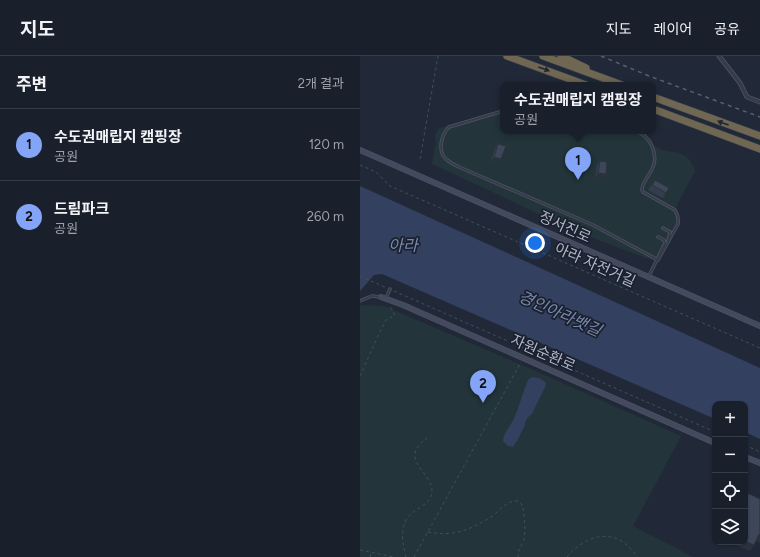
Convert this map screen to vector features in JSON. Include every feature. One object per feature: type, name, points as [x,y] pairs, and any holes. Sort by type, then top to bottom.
[{"type":"highway","points":[[507,56],[578,82]]},
{"type":"highway","points":[[543,56],[614,82]]},
{"type":"highway","points":[[561,56],[607,79]]},
{"type":"highway","points":[[656,98],[760,136]]},
{"type":"highway","points":[[656,111],[760,149]]},
{"type":"street","points":[[719,56],[740,83],[747,97],[760,102]]},
{"type":"street","name":"정서진로","points":[[360,150],[760,326]]},
{"type":"street","name":"자원순환로","points":[[383,297],[712,442]]},
{"type":"street","points":[[748,457],[760,463]]},
{"type":"lane","points":[[500,112],[448,127],[444,132],[442,142],[442,151],[446,159],[459,167],[588,223],[658,260]]},
{"type":"lane","points":[[642,134],[653,148],[654,153],[654,163],[642,190],[675,210],[679,220],[649,277]]},
{"type":"lane","points":[[663,228],[670,232],[669,240]]},
{"type":"lane","points":[[658,237],[664,240],[669,240]]},
{"type":"lane","points":[[658,260],[665,243],[664,240]]},
{"type":"lane","points":[[360,301],[372,296],[383,297],[390,289]]},
{"type":"path","points":[[420,159],[438,56]]},
{"type":"path","name":"아라 자전거길","points":[[360,165],[376,172],[390,186],[760,348]]},
{"type":"path","points":[[360,276],[712,431]]},
{"type":"path","points":[[360,376],[386,320],[395,315],[383,297]]},
{"type":"path","points":[[414,557],[523,358]]},
{"type":"path","points":[[406,557],[402,536],[405,522],[408,516],[424,504],[431,494],[431,487],[417,464],[415,456],[417,448],[427,438]]},
{"type":"path","points":[[748,446],[760,452]]},
{"type":"path","points":[[428,532],[440,535],[461,532],[492,516],[506,504],[518,501],[523,506],[525,529],[524,540],[519,550],[518,557]]},
{"type":"path","points":[[567,557],[579,545],[589,539],[602,536],[609,536],[622,541],[632,549],[637,557]]},
{"type":"path","points":[[360,550],[394,557]]},
{"type":"path","points":[[370,557],[371,552]]},
{"type":"shaded area","points":[[500,110],[500,134],[644,134],[655,146],[668,151],[683,154],[687,157],[695,171],[675,209],[679,216],[679,224],[658,262],[572,229],[432,164],[436,143],[435,135],[440,128]]},
{"type":"shaded area","points":[[360,305],[384,306],[531,369],[681,436],[633,526],[693,557],[360,557]]},
{"type":"water","name":"아라","points":[[360,186],[760,368],[760,439],[748,433],[748,401],[712,401],[712,418],[382,274],[374,275],[360,291]]},
{"type":"water","points":[[532,377],[539,378],[546,383],[545,387],[532,414],[526,420],[517,441],[513,447],[508,446],[503,441],[506,431],[514,419],[528,380]]},
{"type":"building","points":[[498,144],[506,146],[501,159],[494,157]]},
{"type":"building","points":[[600,161],[607,162],[606,174],[598,173]]},
{"type":"building","points":[[655,180],[669,188],[666,193],[652,185]]},
{"type":"building","points":[[748,493],[760,499],[760,535],[759,534],[754,545],[748,542]]},
{"type":"railway","points":[[601,56],[649,76],[760,117]]},
{"type":"place","name":"수도권매립지 캠핑장","points":[[578,180]]},
{"type":"place","name":"드림파크","points":[[483,403]]},
{"type":"water label","name":"경인아라뱃길","points":[[560,313]]}]
